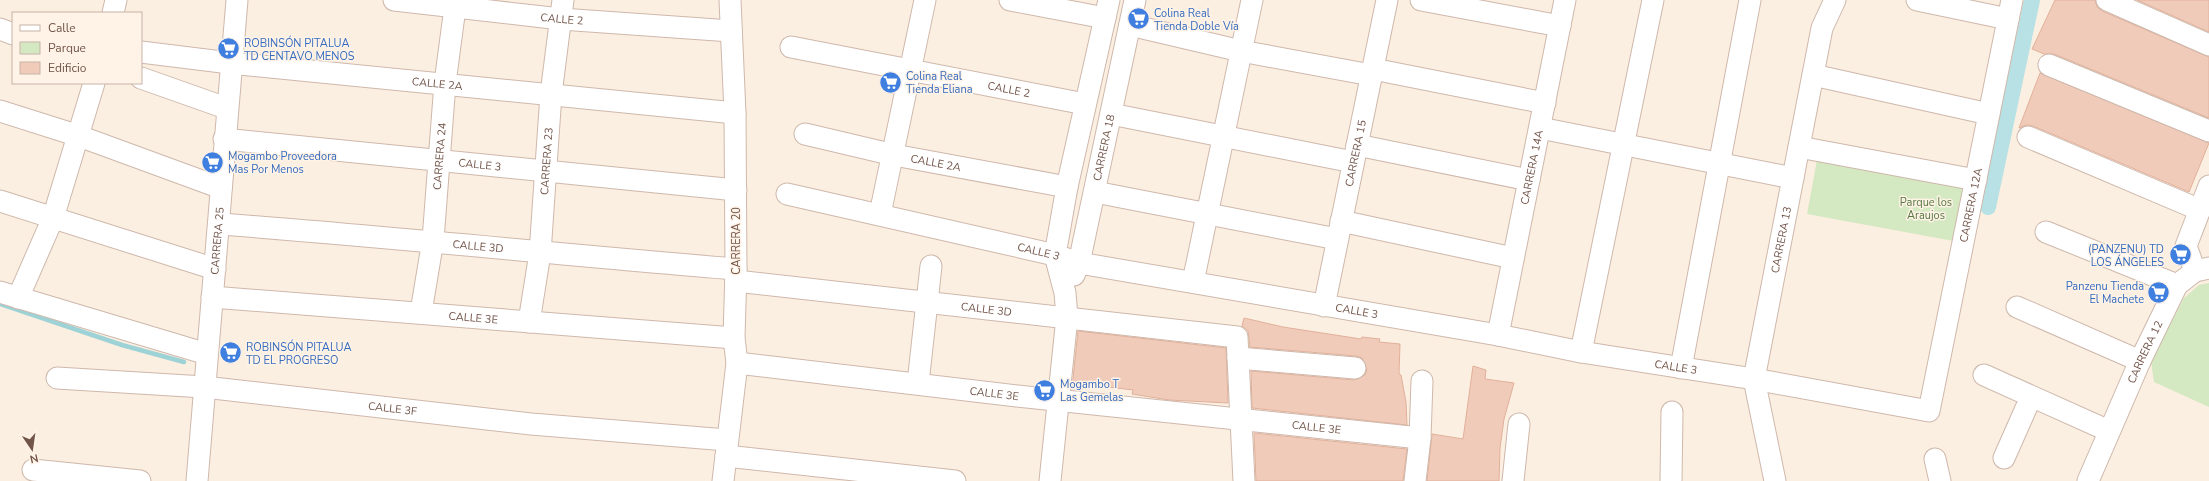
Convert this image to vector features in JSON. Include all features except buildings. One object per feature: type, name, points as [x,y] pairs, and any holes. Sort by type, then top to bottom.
[{"type":"street","points":[[113,12],[116,0]]},
{"type":"street","name":"CARRERA 25","points":[[197,481],[206,354],[220,224],[226,108],[237,0]]},
{"type":"street","name":"CALLE 2","points":[[394,0],[562,10],[731,31]]},
{"type":"street","name":"CARRERA 20","points":[[723,481],[737,362],[734,338],[736,275],[735,114],[730,0]]},
{"type":"street","points":[[880,214],[894,155],[925,0]]},
{"type":"street","points":[[1010,0],[1107,9]]},
{"type":"street","name":"CARRERA 18","points":[[1065,293],[1079,263],[1135,0]]},
{"type":"street","points":[[1193,282],[1252,0]]},
{"type":"street","name":"CARRERA 15","points":[[1324,306],[1387,0]]},
{"type":"street","points":[[1420,0],[1560,26]]},
{"type":"street","name":"CARRERA 14A","points":[[1498,335],[1565,0]]},
{"type":"street","points":[[1581,352],[1652,0]]},
{"type":"street","points":[[1682,368],[1750,0]]},
{"type":"street","name":"CARRERA 13","points":[[1775,481],[1754,379],[1822,28],[1835,0]]},
{"type":"street","points":[[1918,0],[2010,9]]},
{"type":"street","points":[[2107,0],[2209,44]]},
{"type":"street","name":"CARRERA 24","points":[[421,312],[432,240],[444,83],[455,3]]},
{"type":"street","name":"CARRERA 18","points":[[1050,481],[1067,317],[1065,293],[1055,255],[1067,187],[1107,9]]},
{"type":"street","name":"CARRERA 12A","points":[[1929,411],[2010,9]]},
{"type":"street","name":"CARRERA 23","points":[[529,322],[540,253],[551,94],[562,10]]},
{"type":"street","points":[[1130,25],[1242,51],[1372,72],[1545,103]]},
{"type":"street","points":[[0,29],[12,34]]},
{"type":"street","name":"CALLE 2","points":[[791,47],[1085,104]]},
{"type":"street","name":"CALLE 2A","points":[[142,52],[230,63],[444,83],[735,114]]},
{"type":"street","points":[[2049,65],[2209,131]]},
{"type":"street","points":[[1093,66],[1120,73]]},
{"type":"street","points":[[1813,75],[1989,114]]},
{"type":"street","points":[[142,78],[226,108]]},
{"type":"street","points":[[94,84],[53,218],[9,295],[206,354]]},
{"type":"street","points":[[0,111],[79,136],[221,188]]},
{"type":"street","points":[[1111,114],[1224,136],[1355,153],[1529,180]]},
{"type":"street","points":[[1540,128],[1793,178]]},
{"type":"street","name":"CALLE 2A","points":[[805,134],[894,155],[1067,187]]},
{"type":"street","points":[[2028,137],[2200,210]]},
{"type":"street","name":"CALLE 3","points":[[224,139],[736,190]]},
{"type":"street","points":[[1799,147],[1976,180]]},
{"type":"street","name":"CARRERA 12","points":[[2088,481],[2140,361],[2177,285],[2202,270],[2186,246],[2209,186]]},
{"type":"street","points":[[1095,192],[1207,214],[1339,230],[1513,258]]},
{"type":"street","name":"CALLE 3","points":[[787,194],[1055,255],[1079,263],[1498,335],[1581,352],[1754,379],[1929,411]]},
{"type":"street","points":[[0,200],[215,269]]},
{"type":"street","name":"CALLE 3D","points":[[220,224],[432,240],[736,275],[929,302],[1237,337],[1238,358]]},
{"type":"street","points":[[2046,232],[2177,285]]},
{"type":"street","points":[[918,383],[929,302],[932,266]]},
{"type":"street","name":"CALLE 3E","points":[[212,297],[421,312],[734,338]]},
{"type":"street","points":[[2017,307],[2140,361]]},
{"type":"street","points":[[1244,481],[1238,358],[1355,368]]},
{"type":"street","name":"CALLE 3E","points":[[737,362],[1058,400],[1420,438]]},
{"type":"street","points":[[1984,375],[2109,431]]},
{"type":"street","name":"CALLE 3F","points":[[57,378],[204,387],[531,424],[727,448],[955,481]]},
{"type":"street","points":[[1415,481],[1420,438],[1422,381]]},
{"type":"street","points":[[2004,458],[2032,397]]},
{"type":"street","points":[[1671,481],[1672,412]]},
{"type":"street","points":[[1513,481],[1519,424]]},
{"type":"street","points":[[1935,459],[1940,481]]},
{"type":"street","points":[[33,470],[140,481]]},
{"type":"green space","name":"Parque los Araujos","points":[[1817,160],[1969,188],[1959,242],[1807,214]]},
{"type":"green space","points":[[2209,283],[2209,407],[2154,382],[2151,362],[2184,298],[2199,285]]},
{"type":"waterway","points":[[1988,207],[2032,0]]},
{"type":"waterway","points":[[0,304],[122,345],[184,362]]},
{"type":"place","name":"Colina Real Tienda Doble Vía","points":[[1138,19]]},
{"type":"place","name":"ROBINSÓN PITALUA TD CENTAVO MENOS","points":[[228,49]]},
{"type":"place","name":"Colina Real Tienda Eliana","points":[[890,82]]},
{"type":"place","name":"Mogambo Proveedora Mas Por Menos","points":[[213,162]]},
{"type":"place","name":"(PANZENU) TD LOS ÁNGELES","points":[[2180,255]]},
{"type":"place","name":"Panzenu Tienda El Machete","points":[[2159,292]]},
{"type":"place","name":"ROBINSÓN PITALUA TD EL PROGRESO","points":[[230,353]]},
{"type":"place","name":"Mogambo T Las Gemelas","points":[[1044,390]]}]
